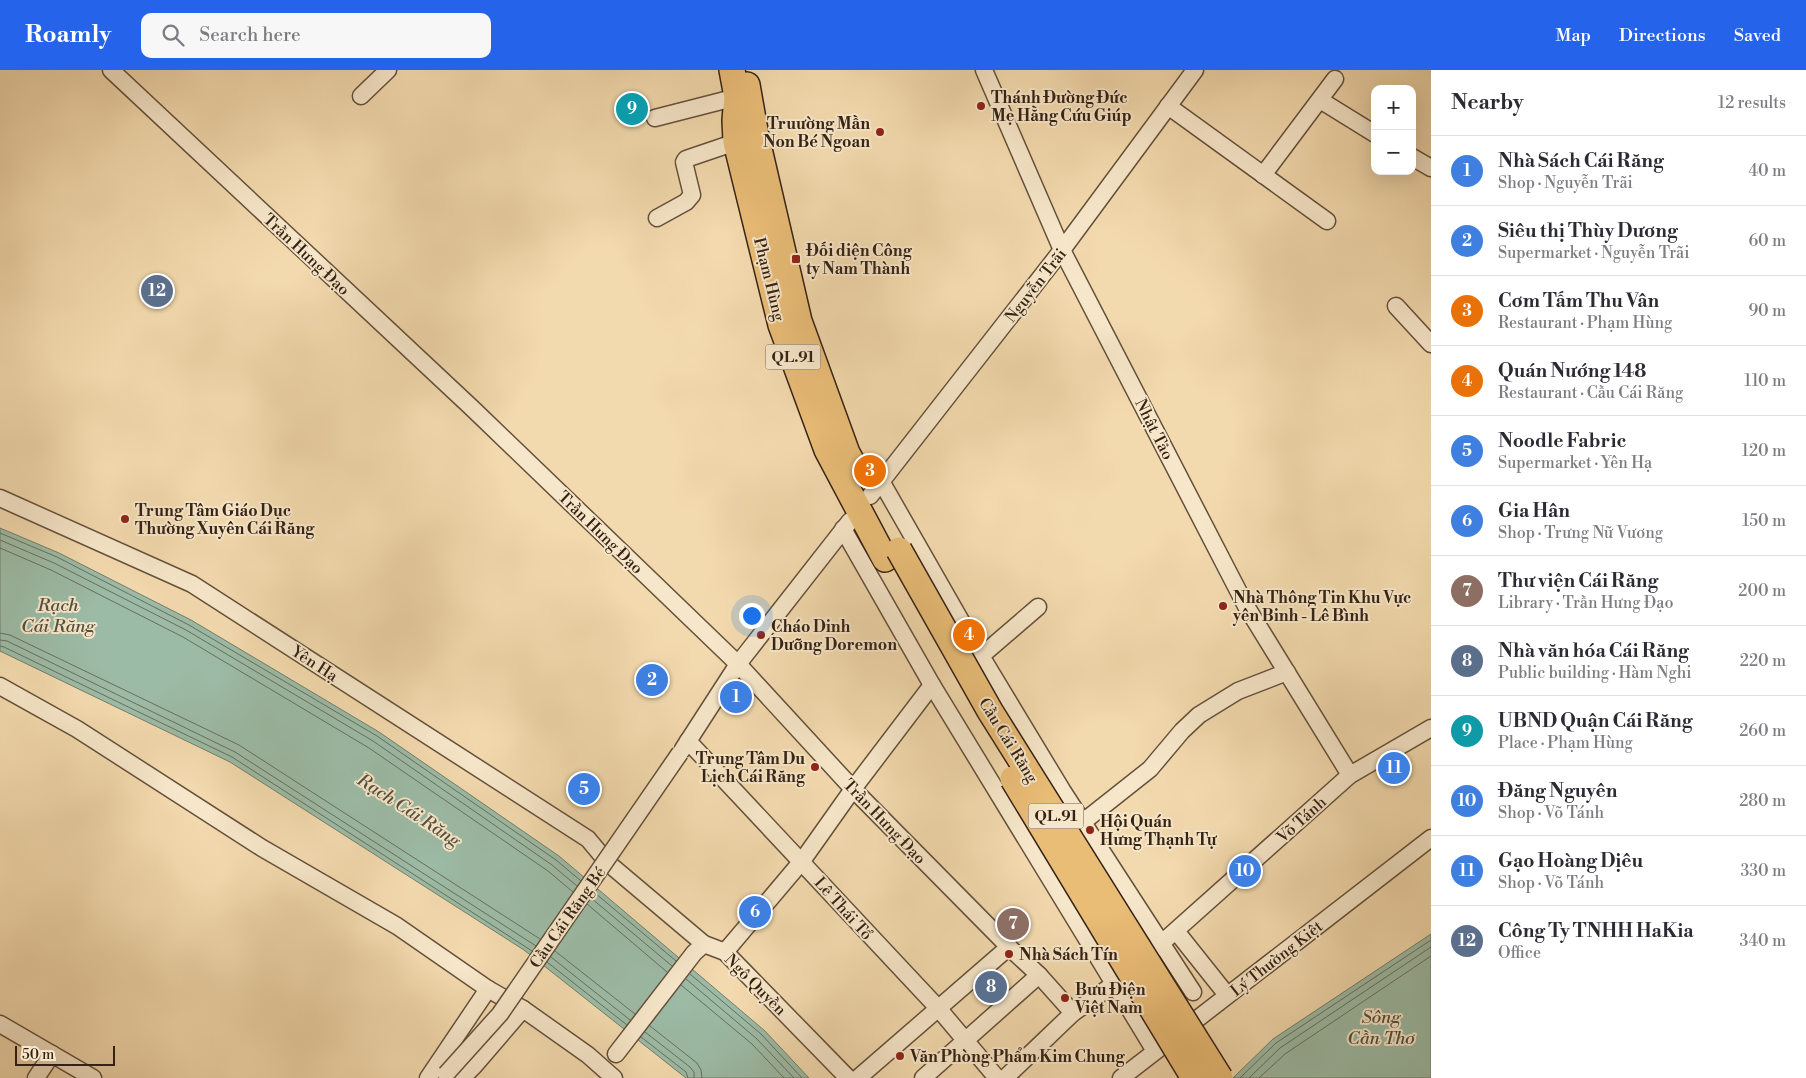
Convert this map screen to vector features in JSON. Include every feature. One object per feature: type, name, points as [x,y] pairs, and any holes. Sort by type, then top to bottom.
[{"type":"highway","name":"Phạm Hùng","points":[[732,70],[738,97],[735,120],[746,139],[799,321],[847,452],[870,496],[892,554]]},
{"type":"highway","name":"Phạm Hùng","points":[[745,70],[746,139]]},
{"type":"highway","name":"Cầu Cái Răng","points":[[892,554],[926,635],[1194,1078]]},
{"type":"highway","name":"Cầu Cái Răng","points":[[892,554],[1220,1078]]},
{"type":"street","name":"Trần Hưng Đạo","points":[[111,70],[472,408],[738,664],[853,790],[1039,975],[1073,1014]]},
{"type":"street","points":[[361,96],[388,70]]},
{"type":"street","name":"Nhật Tảo","points":[[984,70],[1062,250],[1246,606],[1350,775]]},
{"type":"street","name":"Nguyễn Trãi","points":[[684,747],[738,664],[1062,250],[1195,70]]},
{"type":"street","points":[[1263,175],[1335,79]]},
{"type":"street","points":[[655,118],[738,97]]},
{"type":"street","points":[[1320,100],[1371,132]]},
{"type":"street","points":[[1168,106],[1327,221]]},
{"type":"street","points":[[657,218],[686,202],[692,195],[684,162],[686,159],[746,139]]},
{"type":"street","points":[[1416,159],[1431,168]]},
{"type":"street","points":[[1396,306],[1431,344]]},
{"type":"street","points":[[870,496],[981,656],[1083,822],[1193,992]]},
{"type":"street","name":"Yên Hạ","points":[[0,498],[192,584],[588,839],[608,863]]},
{"type":"street","points":[[843,529],[932,685],[1116,984],[1155,1051]]},
{"type":"street","points":[[981,656],[1038,607]]},
{"type":"street","points":[[1083,822],[1150,769],[1198,715],[1238,691],[1287,672]]},
{"type":"street","points":[[725,952],[802,861],[932,685]]},
{"type":"street","points":[[0,686],[77,729],[262,848],[397,926],[488,989],[523,1009],[588,1055],[614,1078]]},
{"type":"street","name":"Võ Tánh","points":[[1005,1078],[1073,1014],[1116,984],[1350,775],[1431,728]]},
{"type":"street","name":"Lê Thái Tổ","points":[[684,747],[802,861],[938,1008],[997,1078]]},
{"type":"street","name":"Cầu Cái Răng Bé","points":[[444,1076],[500,1014],[684,747]]},
{"type":"street","name":"Lý Thường Kiệt","points":[[1121,1078],[1431,838]]},
{"type":"street","name":"Ngô Quyền","points":[[608,863],[699,948],[725,952],[848,1078]]},
{"type":"street","points":[[1176,931],[1228,995]]},
{"type":"street","points":[[858,1078],[1009,947]]},
{"type":"street","points":[[616,1054],[699,948]]},
{"type":"street","points":[[923,1078],[1039,975]]},
{"type":"street","points":[[428,1078],[488,989]]},
{"type":"street","points":[[462,1078],[523,1009]]},
{"type":"street","points":[[0,1024],[93,1078]]},
{"type":"street","points":[[36,1078],[52,1054]]},
{"type":"water","name":"Rạch Cái Răng","points":[[0,528],[59,553],[191,620],[379,732],[559,856],[765,1031],[809,1078],[686,1078],[524,950],[230,762],[0,651]]},
{"type":"water","name":"Sông Cần Thơ","points":[[1431,934],[1431,1078],[1233,1078],[1273,1039]]},
{"type":"place","name":"Thánh Đường Đức Mẹ Hằng Cứu Giúp","points":[[981,106]]},
{"type":"place","name":"UBND Quận Cái Răng","points":[[632,109]]},
{"type":"place","name":"Truường Mần Non Bé Ngoan","points":[[880,132]]},
{"type":"place","name":"Đối diện Công ty Nam Thành","points":[[796,259]]},
{"type":"place","name":"Công Ty TNHH HaKia","points":[[157,291]]},
{"type":"place","name":"Cơm Tấm Thu Vân","points":[[870,471]]},
{"type":"place","name":"Trung Tâm Giáo Dục Thường Xuyên Cái Răng","points":[[125,519]]},
{"type":"place","name":"Nhà Thông Tin Khu Vực yên Binh - Lê Bình","points":[[1223,606]]},
{"type":"place","name":"Cháo Dinh Dưỡng Doremon","points":[[761,635]]},
{"type":"place","name":"Quán Nướng 148","points":[[969,635]]},
{"type":"place","name":"Siêu thị Thùy Dương","points":[[652,680]]},
{"type":"place","name":"Nhà Sách Cái Răng","points":[[736,697]]},
{"type":"place","name":"Trung Tâm Du Lịch Cái Răng","points":[[815,767]]},
{"type":"place","name":"Gạo Hoàng Dịêu","points":[[1394,768]]},
{"type":"place","name":"Noodle Fabric","points":[[584,789]]},
{"type":"place","name":"Hội Quán Hưng Thạnh Tự","points":[[1090,830]]},
{"type":"place","name":"Đăng Nguyên","points":[[1245,871]]},
{"type":"place","name":"Gia Hân","points":[[755,912]]},
{"type":"place","name":"Thư viện Cái Răng","points":[[1013,924]]},
{"type":"place","name":"Nhà Sách Tín","points":[[1009,954]]},
{"type":"place","name":"Nhà văn hóa Cái Răng","points":[[991,987]]},
{"type":"place","name":"Bưu Điện Việt Nam","points":[[1065,998]]},
{"type":"place","name":"Văn Phòng Phẩm Kim Chung","points":[[900,1056]]}]
